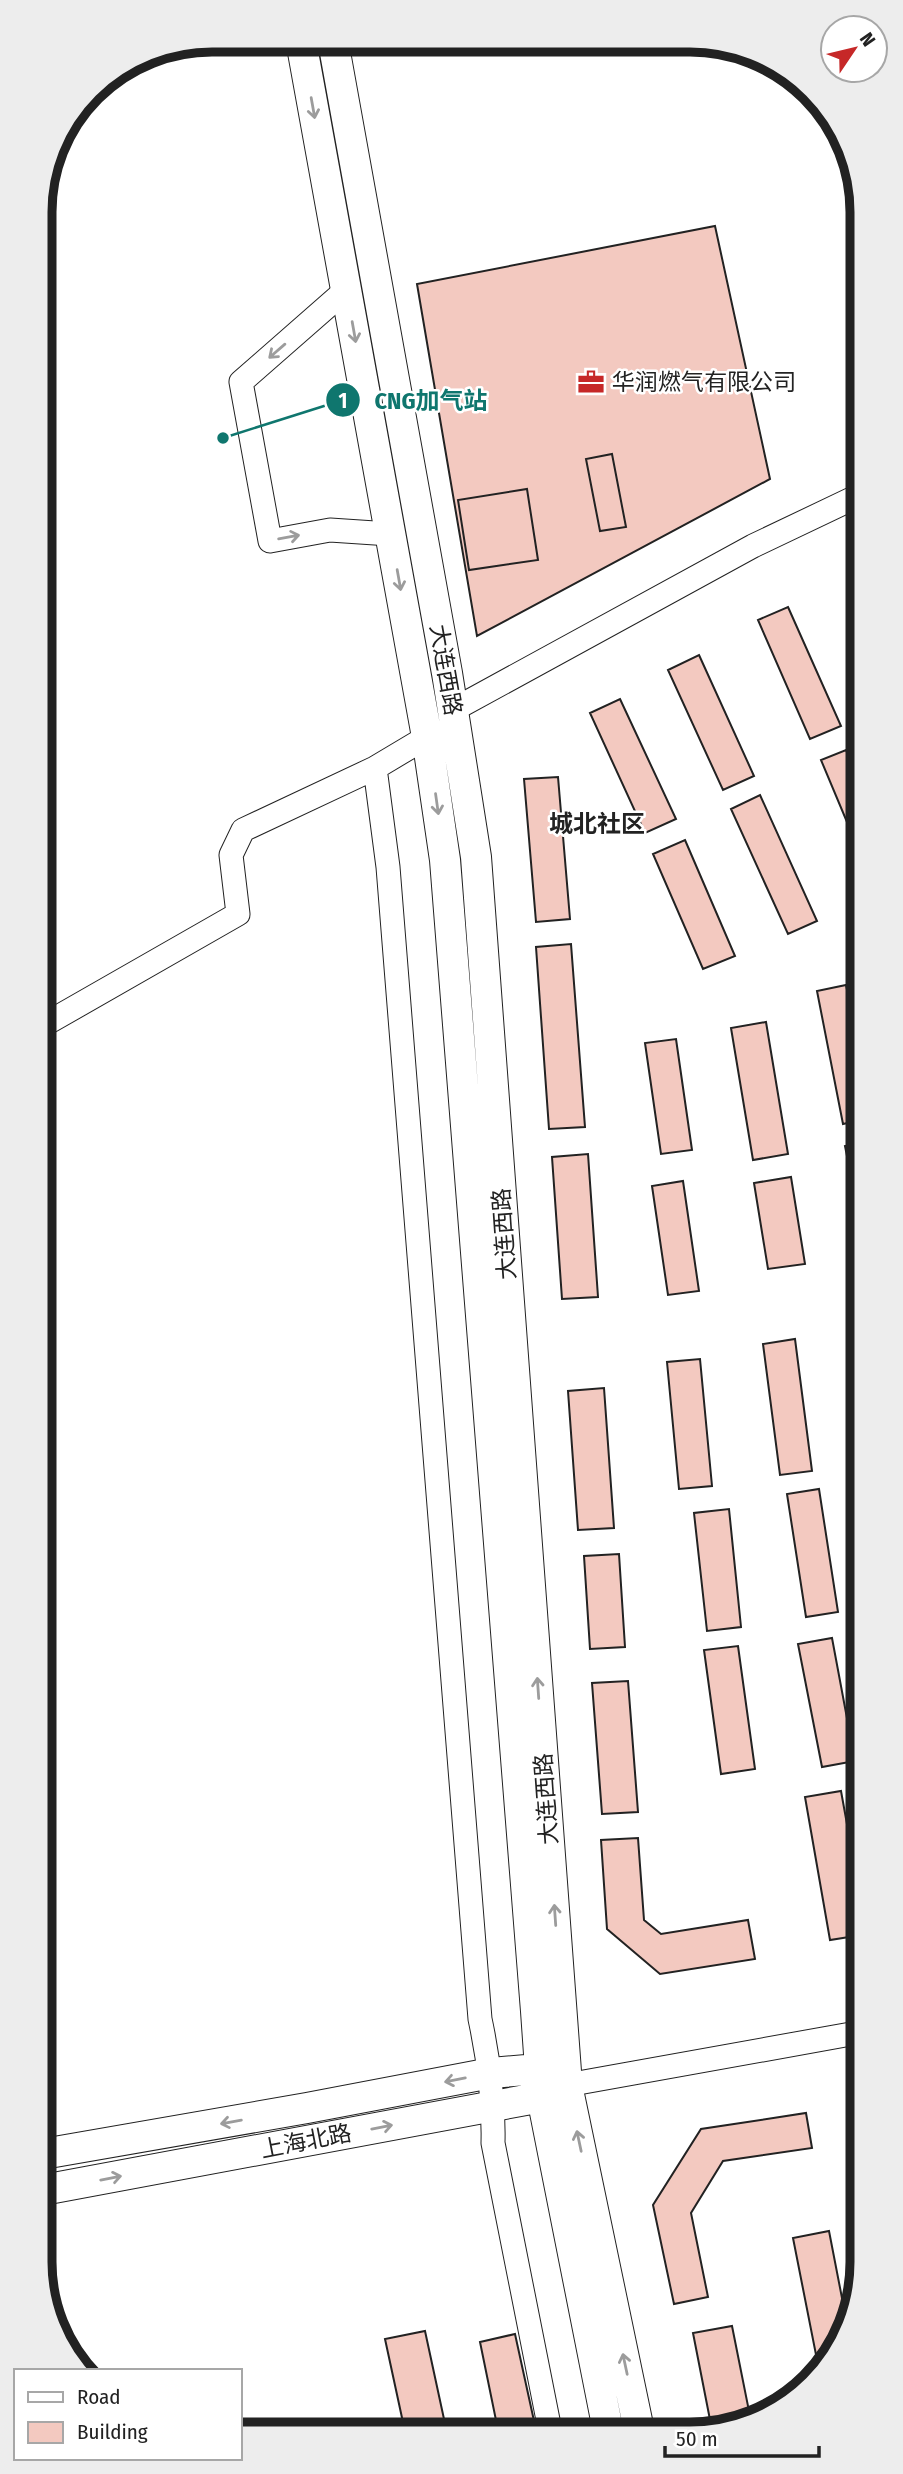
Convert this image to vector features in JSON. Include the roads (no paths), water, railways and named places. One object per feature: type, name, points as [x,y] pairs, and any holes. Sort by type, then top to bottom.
[{"type":"main road","name":"大连西路","points":[[303,52],[427,737],[445,860],[535,1997],[607,2422]]},
{"type":"main road","name":"大连西路","points":[[335,52],[453,710],[476,857],[549,2084],[637,2422]]},
{"type":"main road","name":"上海北路","points":[[52,2152],[491,2073],[549,2084]]},
{"type":"main road","name":"上海北路","points":[[52,2188],[494,2106],[549,2084]]},
{"type":"street","points":[[346,290],[241,382],[270,541],[330,530],[390,534]]},
{"type":"street","points":[[453,710],[753,546],[850,500]]},
{"type":"street","points":[[53,1020],[237,914],[232,855],[243,830],[375,768],[427,737]]},
{"type":"street","points":[[375,768],[388,867],[480,2020],[491,2073],[493,2143],[548,2422]]},
{"type":"street","name":"上海北路","points":[[549,2084],[850,2034]]},
{"type":"place","name":"华润燃气有限公司","points":[[591,382]]},
{"type":"place","name":"CNG加气站","points":[[223,438]]},
{"type":"district","name":"城北社区","points":[[597,824]]}]
